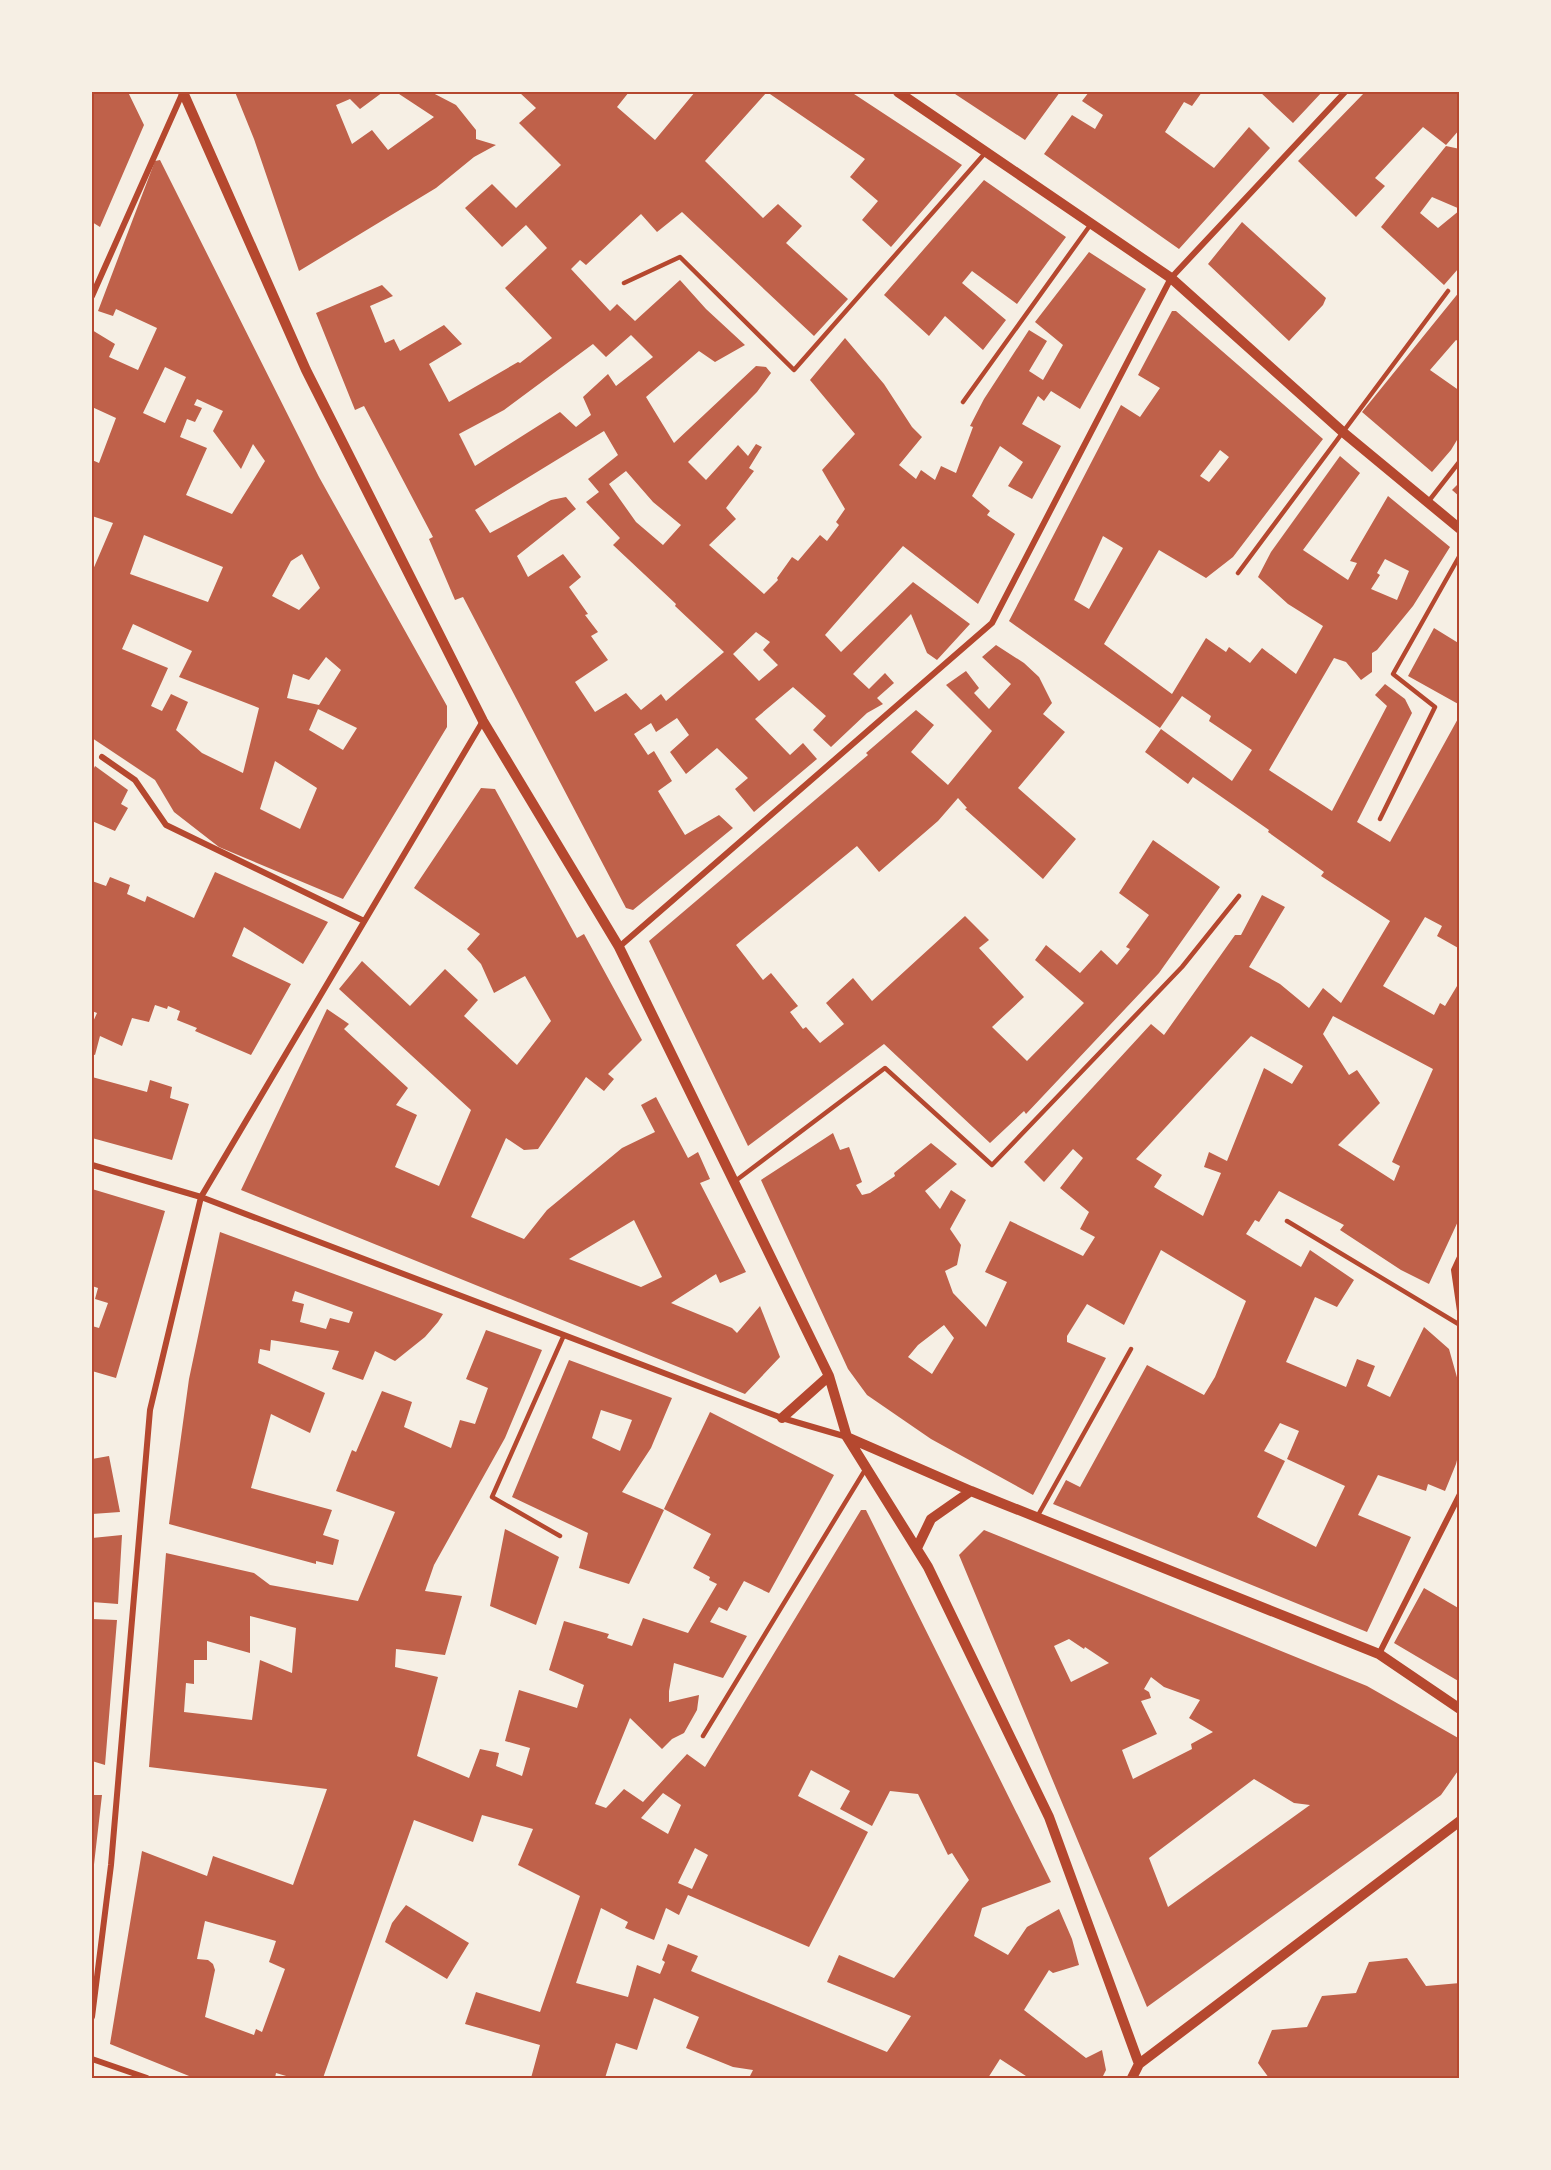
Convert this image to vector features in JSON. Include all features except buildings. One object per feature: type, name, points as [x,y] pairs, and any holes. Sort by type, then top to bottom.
[{"type":"street","points":[[92,296],[183,92]]},
{"type":"street","points":[[183,92],[306,370],[483,721],[619,947],[829,1376],[847,1437],[928,1567],[1049,1817],[1139,2064]]},
{"type":"street","points":[[898,92],[1171,278],[1344,434],[1460,529]]},
{"type":"street","points":[[619,947],[992,623],[1171,278],[1345,92]]},
{"type":"street","points":[[92,2017],[111,1865],[150,1410],[201,1197],[483,721]]},
{"type":"street","points":[[102,757],[135,780],[166,825],[364,921]]},
{"type":"street","points":[[92,1165],[201,1197],[782,1418],[847,1437],[971,1491],[1379,1654],[1460,1709]]},
{"type":"street","points":[[1460,1257],[1454,1270],[1460,1311]]},
{"type":"street","points":[[782,1418],[829,1376]]},
{"type":"street","points":[[917,1548],[931,1519],[971,1491]]},
{"type":"street","points":[[1379,1654],[1460,1494]]},
{"type":"street","points":[[1132,2079],[1139,2064],[1460,1821]]},
{"type":"street","points":[[92,2060],[132,2076],[147,2079]]},
{"type":"lane","points":[[624,283],[680,257],[794,370],[987,152]]},
{"type":"lane","points":[[963,402],[1091,224]]},
{"type":"lane","points":[[1238,573],[1344,434],[1448,291]]},
{"type":"lane","points":[[1428,502],[1460,461]]},
{"type":"lane","points":[[1380,819],[1435,707],[1393,674],[1460,555]]},
{"type":"lane","points":[[734,1182],[885,1068],[992,1165],[1182,968],[1239,896]]},
{"type":"lane","points":[[1287,1221],[1460,1324]]},
{"type":"lane","points":[[560,1536],[492,1497],[564,1335]]},
{"type":"lane","points":[[1036,1517],[1131,1348]]},
{"type":"lane","points":[[703,1736],[867,1468]]}]
